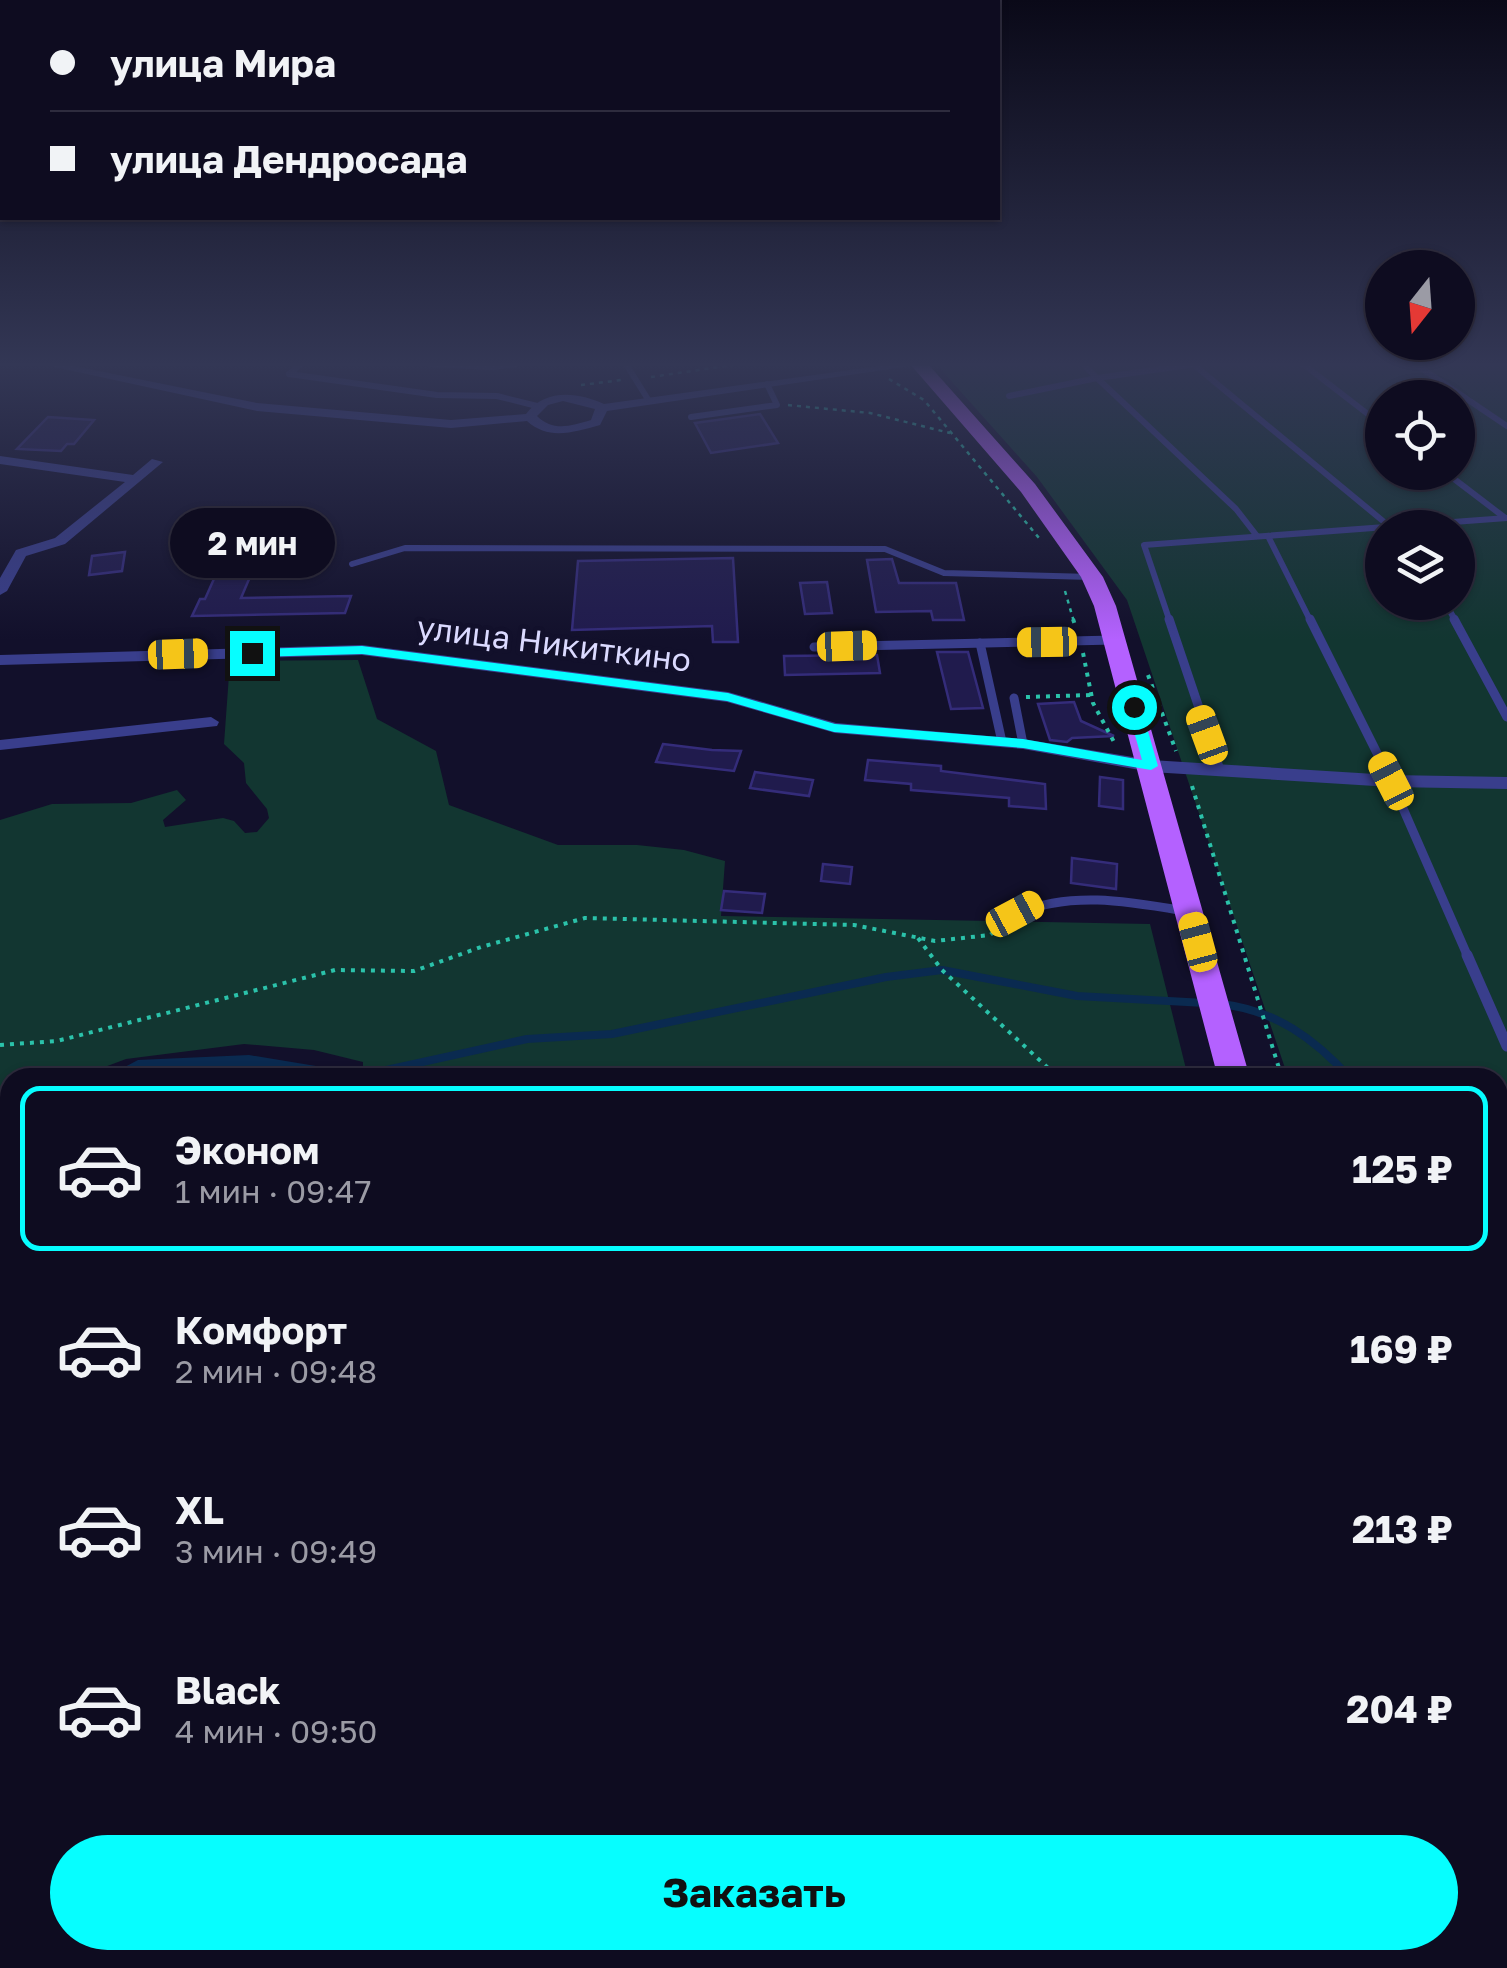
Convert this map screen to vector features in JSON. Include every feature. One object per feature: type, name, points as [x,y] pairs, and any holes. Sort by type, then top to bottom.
[{"type":"main road","points":[[999,456],[1028,488],[1092,577],[1151,766],[1231,1068]]},
{"type":"street","points":[[0,460],[135,479]]},
{"type":"street","points":[[0,554],[20,553],[60,541],[157,462]]},
{"type":"street","points":[[0,591],[20,553]]},
{"type":"street","name":"улица Никиткино","points":[[0,660],[362,650],[728,697],[834,728],[1023,744],[1151,766],[1391,781],[1507,783]]},
{"type":"street","points":[[0,745],[211,722]]},
{"type":"lane","points":[[1180,456],[1262,536],[1391,781],[1507,1046]]},
{"type":"lane","points":[[1304,456],[1369,510]]},
{"type":"lane","points":[[1468,490],[1506,519]]},
{"type":"lane","points":[[1475,521],[1506,519]]},
{"type":"lane","points":[[1220,770],[1144,546],[1365,529]]},
{"type":"lane","points":[[352,564],[405,548],[886,549],[944,573],[1092,577]]},
{"type":"lane","points":[[1455,620],[1507,717]]},
{"type":"lane","points":[[814,647],[1114,640]]},
{"type":"lane","points":[[980,643],[1002,742]]},
{"type":"lane","points":[[1014,698],[1023,744]]},
{"type":"lane","points":[[1015,914],[1034,904],[1066,898],[1190,912]]},
{"type":"path","points":[[970,456],[1050,552],[1080,641],[1092,695],[1125,762]]},
{"type":"path","points":[[1143,661],[1182,767],[1198,797],[1279,1068]]},
{"type":"path","points":[[1014,698],[1092,695]]},
{"type":"path","points":[[0,1045],[57,1041],[335,970],[414,971],[585,918],[854,925],[918,938],[970,940],[990,935],[1015,914]]},
{"type":"path","points":[[918,938],[942,970],[1048,1068]]},
{"type":"green space","points":[[1018,456],[1365,456],[1365,490],[1475,490],[1475,456],[1507,456],[1507,1068],[1285,1068],[1127,600]]},
{"type":"green space","points":[[358,660],[377,719],[436,751],[449,805],[558,845],[637,845],[684,850],[725,861],[721,916],[1150,924],[1186,1068],[363,1068],[363,1062],[314,1050],[244,1044],[126,1059],[102,1068],[0,1068],[0,820],[52,804],[131,803],[177,790],[186,800],[163,820],[165,827],[223,818],[234,821],[245,833],[257,832],[269,818],[267,809],[246,783],[244,763],[224,744],[230,661]]},
{"type":"water","points":[[249,1055],[328,1068],[123,1068],[138,1060]]},
{"type":"building","points":[[261,551],[241,598],[351,596],[345,613],[192,616],[200,599],[205,599],[226,552]]},
{"type":"building","points":[[125,552],[122,571],[89,575],[92,556]]},
{"type":"building","points":[[733,558],[738,642],[713,642],[712,626],[572,630],[578,561]]},
{"type":"building","points":[[892,559],[899,583],[956,583],[964,620],[933,620],[931,611],[876,612],[867,560]]},
{"type":"building","points":[[827,582],[832,613],[805,614],[800,583]]},
{"type":"building","points":[[937,652],[968,652],[983,708],[951,709]]},
{"type":"building","points":[[877,655],[880,673],[785,675],[784,656]]},
{"type":"building","points":[[1074,702],[1081,721],[1114,736],[1072,738],[1067,742],[1050,740],[1038,704]]},
{"type":"building","points":[[663,744],[741,751],[734,771],[656,762]]},
{"type":"building","points":[[868,760],[941,766],[941,771],[1045,784],[1046,809],[1009,806],[1009,798],[911,790],[911,784],[865,780]]},
{"type":"building","points":[[755,772],[813,780],[809,796],[750,788]]},
{"type":"building","points":[[1100,777],[1123,780],[1123,809],[1099,806]]},
{"type":"building","points":[[1072,858],[1117,864],[1116,889],[1071,883]]},
{"type":"building","points":[[823,864],[852,867],[850,884],[821,881]]},
{"type":"building","points":[[724,891],[765,894],[762,913],[721,910]]},
{"type":"waterway","points":[[395,1068],[527,1039],[612,1034],[886,977],[942,970],[1077,996],[1205,1003]]},
{"type":"waterway","points":[[1222,1004],[1277,1020],[1308,1039],[1340,1068]]},
{"type":"route","points":[[252,653],[362,650],[728,697],[834,728],[1023,744],[1151,766],[1134,707]]}]
